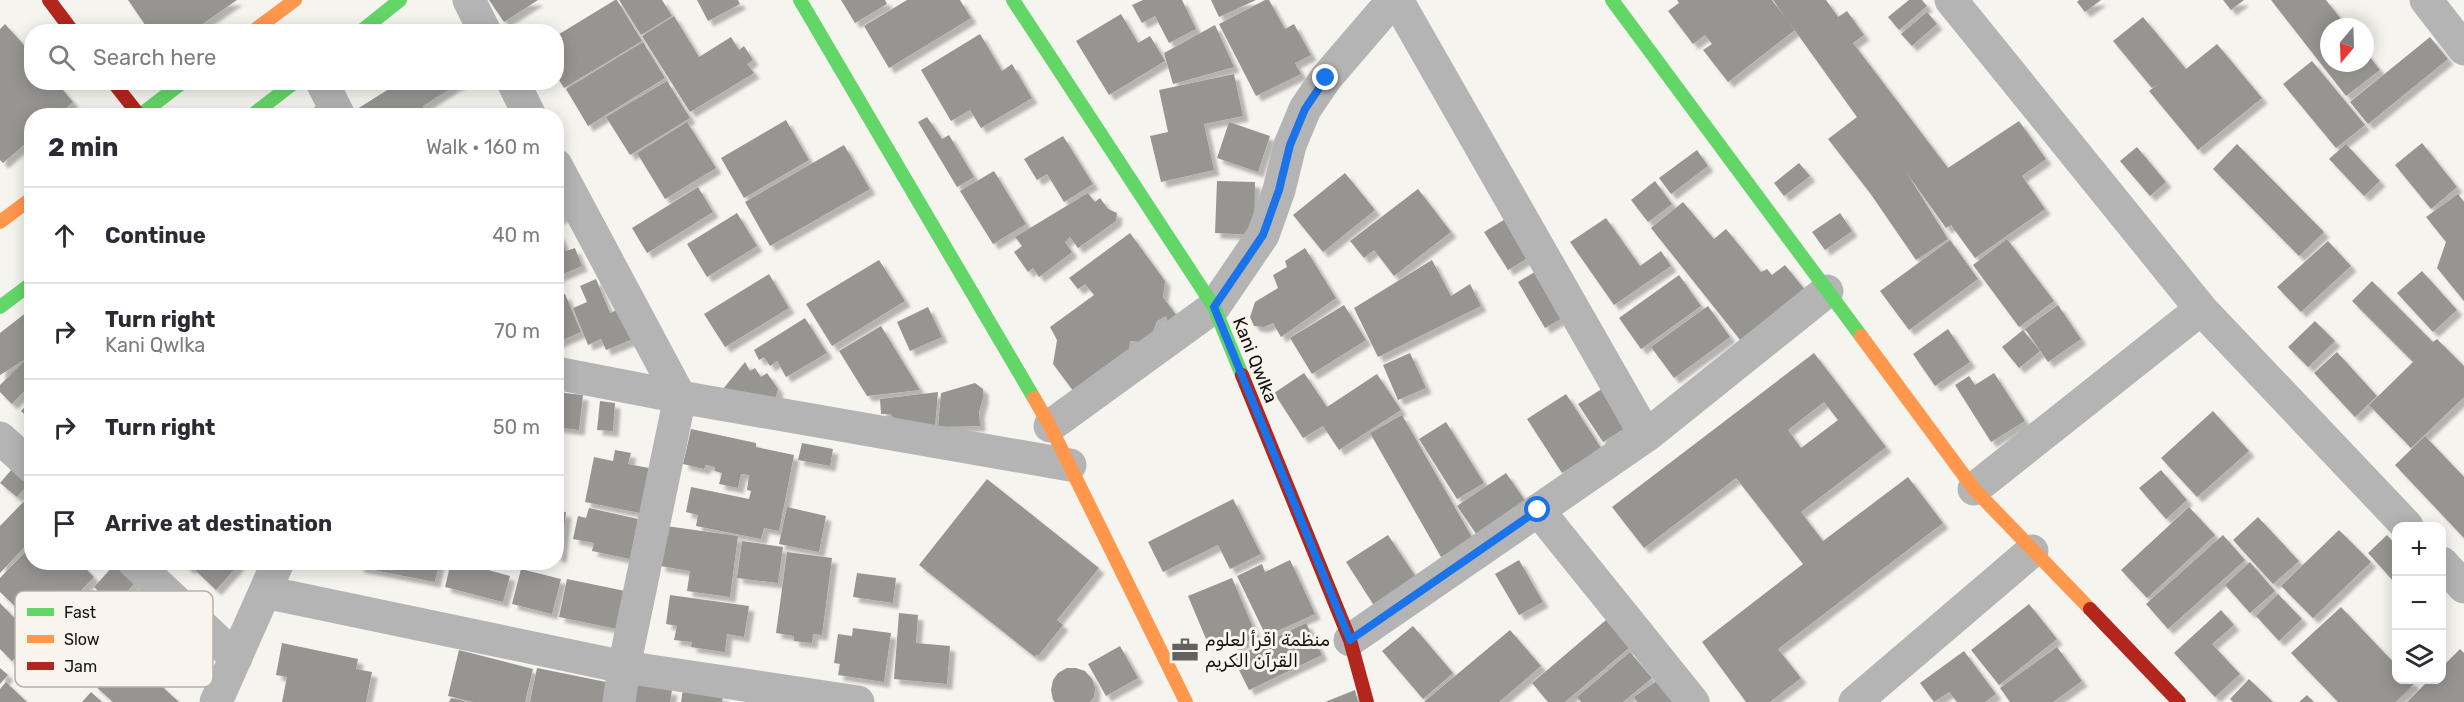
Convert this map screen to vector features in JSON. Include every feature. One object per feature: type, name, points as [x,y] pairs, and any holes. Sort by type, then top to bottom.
[{"type":"street","points":[[49,0],[67,24]]},
{"type":"street","points":[[263,24],[295,0]]},
{"type":"street","points":[[370,24],[400,0]]},
{"type":"street","points":[[469,0],[481,24]]},
{"type":"street","points":[[800,0],[1050,426],[1186,702]]},
{"type":"street","name":"Kani Qwlka","points":[[1013,0],[1214,307],[1350,640],[1366,702]]},
{"type":"street","points":[[1050,426],[1214,307],[1263,235],[1279,190],[1290,145],[1305,109],[1326,78],[1395,0],[1646,436]]},
{"type":"street","points":[[1612,0],[1974,489],[2170,699]]},
{"type":"street","points":[[1951,0],[2201,309],[2403,522]]},
{"type":"street","points":[[2426,0],[2464,49]]},
{"type":"street","points":[[119,90],[133,108]]},
{"type":"street","points":[[148,108],[172,90]]},
{"type":"street","points":[[261,108],[285,90]]},
{"type":"street","points":[[326,90],[335,108]]},
{"type":"street","points":[[517,90],[526,108]]},
{"type":"street","points":[[564,180],[680,397],[624,667],[619,702]]},
{"type":"street","points":[[0,222],[24,204]]},
{"type":"street","points":[[0,307],[24,289]]},
{"type":"street","points":[[1350,640],[1646,436],[1827,291]]},
{"type":"street","points":[[1974,489],[2201,309]]},
{"type":"street","points":[[564,375],[1070,465]]},
{"type":"street","points":[[0,438],[24,460]]},
{"type":"street","points":[[1538,510],[1693,702]]},
{"type":"street","points":[[1856,702],[2032,551]]},
{"type":"street","points":[[2446,567],[2464,587]]},
{"type":"street","points":[[142,570],[165,591]]},
{"type":"street","points":[[216,702],[275,570]]},
{"type":"street","points":[[265,592],[624,667],[858,702]]},
{"type":"street","points":[[213,636],[236,658]]},
{"type":"building","points":[[128,0],[237,0],[202,24],[144,24]]},
{"type":"building","points":[[489,0],[538,0],[504,22]]},
{"type":"building","points":[[617,0],[642,41],[564,88],[564,31]]},
{"type":"building","points":[[619,0],[662,0],[672,16],[641,35]]},
{"type":"building","points":[[697,0],[738,0],[740,4],[708,21]]},
{"type":"building","points":[[841,0],[885,0],[887,4],[855,23]]},
{"type":"building","points":[[907,0],[960,0],[971,18],[889,68],[864,26]]},
{"type":"building","points":[[1143,0],[1182,0],[1196,29],[1169,43],[1155,16],[1142,23],[1132,5]]},
{"type":"building","points":[[1211,0],[1256,0],[1219,17]]},
{"type":"building","points":[[1269,0],[1285,29],[1294,24],[1311,55],[1295,63],[1301,74],[1256,96],[1219,24]]},
{"type":"building","points":[[1677,0],[1772,0],[1795,30],[1728,82],[1703,50],[1712,44],[1705,35],[1693,44],[1668,11],[1679,3]]},
{"type":"building","points":[[1773,0],[1826,0],[1838,17],[1847,11],[1864,35],[1853,43],[1948,168],[2019,121],[2046,159],[2022,176],[2045,209],[1975,258],[1951,225],[1946,228],[1906,172],[1948,239],[1916,260],[1870,193],[1828,139],[1857,117]]},
{"type":"building","points":[[1909,0],[1922,0],[1927,6],[1899,30],[1888,17]]},
{"type":"building","points":[[2079,0],[2101,0],[2085,12],[2077,2]]},
{"type":"building","points":[[2223,0],[2244,0],[2231,10]]},
{"type":"building","points":[[2271,0],[2326,0],[2340,18],[2320,18],[2320,63]]},
{"type":"building","points":[[1927,12],[1937,24],[1912,46],[1901,34]]},
{"type":"building","points":[[1121,14],[1138,43],[1150,36],[1165,61],[1109,95],[1076,41]]},
{"type":"building","points":[[674,16],[699,57],[731,37],[739,50],[744,46],[753,60],[747,64],[754,73],[690,112],[642,36]]},
{"type":"building","points":[[2143,17],[2186,69],[2217,44],[2262,98],[2198,150],[2149,91],[2161,82],[2152,88],[2113,41]]},
{"type":"building","points":[[5,24],[24,45],[24,90],[63,90],[73,102],[66,108],[24,108],[24,145],[3,163],[0,160],[0,29]]},
{"type":"building","points":[[1215,25],[1234,67],[1173,84],[1164,53]]},
{"type":"building","points":[[980,34],[1002,71],[1012,64],[1032,98],[981,128],[970,110],[951,121],[921,70]]},
{"type":"building","points":[[2430,37],[2448,59],[2368,124],[2350,102]]},
{"type":"building","points":[[643,42],[665,78],[588,126],[566,89]]},
{"type":"building","points":[[2312,61],[2365,125],[2336,148],[2283,84]]},
{"type":"building","points":[[2374,62],[2380,70],[2346,96],[2327,72],[2374,72]]},
{"type":"building","points":[[1234,74],[1243,116],[1204,124],[1214,170],[1161,182],[1150,136],[1168,132],[1159,90]]},
{"type":"building","points":[[667,81],[690,118],[630,155],[606,117]]},
{"type":"building","points":[[387,90],[448,90],[423,106],[424,108],[359,108]]},
{"type":"building","points":[[323,102],[326,108],[314,108]]},
{"type":"building","points":[[927,117],[942,139],[949,135],[974,177],[957,187],[918,122]]},
{"type":"building","points":[[786,120],[809,160],[744,198],[721,158]]},
{"type":"building","points":[[687,122],[716,168],[665,199],[637,153]]},
{"type":"building","points":[[1229,122],[1270,136],[1258,172],[1217,158]]},
{"type":"building","points":[[1063,136],[1093,184],[1064,202],[1047,174],[1037,180],[1024,159]]},
{"type":"building","points":[[2422,143],[2457,187],[2431,209],[2395,165]]},
{"type":"building","points":[[2237,144],[2324,232],[2299,256],[2213,169]]},
{"type":"building","points":[[2346,144],[2380,181],[2364,196],[2329,159]]},
{"type":"building","points":[[844,145],[870,189],[770,246],[745,202]]},
{"type":"building","points":[[2137,147],[2166,182],[2150,196],[2120,161]]},
{"type":"building","points":[[1697,150],[1708,166],[1671,194],[1659,178]]},
{"type":"building","points":[[1799,163],[1810,176],[1784,196],[1774,183]]},
{"type":"building","points":[[994,171],[1026,224],[993,244],[960,191]]},
{"type":"building","points":[[1345,173],[1375,210],[1323,252],[1293,215]]},
{"type":"building","points":[[1217,181],[1255,182],[1254,235],[1215,233]]},
{"type":"building","points":[[1655,181],[1672,204],[1648,222],[1631,200]]},
{"type":"building","points":[[698,187],[713,212],[647,253],[632,228]]},
{"type":"building","points":[[1418,189],[1451,232],[1394,276],[1374,250],[1364,258],[1350,241]]},
{"type":"building","points":[[1088,193],[1095,202],[1100,198],[1108,209],[1117,213],[1116,221],[1078,248],[1070,237],[1065,242],[1072,252],[1039,277],[1033,268],[1028,272],[1014,252],[1022,246],[1015,237]]},
{"type":"building","points":[[2458,194],[2464,202],[2464,301],[2437,268],[2446,242],[2426,217]]},
{"type":"building","points":[[1683,202],[1714,239],[1726,229],[1761,272],[1767,269],[1772,275],[1785,265],[1810,296],[1745,346],[1651,228]]},
{"type":"building","points":[[737,213],[757,246],[707,277],[687,244]]},
{"type":"building","points":[[1840,213],[1852,231],[1825,250],[1812,232]]},
{"type":"building","points":[[1507,218],[1531,256],[1508,270],[1484,232]]},
{"type":"building","points":[[1606,218],[1640,266],[1661,251],[1671,266],[1614,305],[1570,242]]},
{"type":"building","points":[[1130,233],[1165,281],[1163,297],[1180,320],[1169,328],[1166,316],[1157,321],[1149,343],[1130,341],[1128,358],[1074,392],[1053,364],[1057,340],[1050,327],[1094,295],[1085,284],[1078,289],[1069,278]]},
{"type":"building","points":[[2007,239],[2054,301],[2019,327],[1973,265]]},
{"type":"building","points":[[1950,240],[1978,279],[1909,330],[1880,291]]},
{"type":"building","points":[[2328,241],[2351,266],[2301,312],[2277,287]]},
{"type":"building","points":[[564,246],[566,251],[575,248],[582,266],[564,274]]},
{"type":"building","points":[[1305,248],[1336,298],[1281,337],[1273,323],[1264,327],[1254,326],[1250,317],[1255,302],[1278,288],[1273,275],[1287,267],[1285,261]]},
{"type":"building","points":[[879,260],[905,301],[832,346],[806,304]]},
{"type":"building","points":[[1432,260],[1451,296],[1470,284],[1481,306],[1378,357],[1354,308]]},
{"type":"building","points":[[1538,270],[1566,316],[1545,328],[1518,282]]},
{"type":"building","points":[[2422,271],[2457,310],[2433,332],[2397,293]]},
{"type":"building","points":[[769,274],[789,308],[725,347],[704,314]]},
{"type":"building","points":[[1679,275],[1701,306],[1641,349],[1619,318]]},
{"type":"building","points":[[596,279],[610,313],[621,308],[633,339],[606,350],[601,339],[588,345],[573,308],[587,302],[580,286]]},
{"type":"building","points":[[2372,281],[2433,342],[2437,339],[2464,366],[2464,397],[2411,448],[2369,405],[2413,362],[2352,301]]},
{"type":"building","points":[[564,294],[581,332],[564,339]]},
{"type":"building","points":[[1344,305],[1366,340],[1312,374],[1290,338]]},
{"type":"building","points":[[2058,305],[2081,339],[2048,362],[2025,329]]},
{"type":"building","points":[[1708,306],[1730,337],[1674,378],[1651,347]]},
{"type":"building","points":[[928,307],[942,337],[910,351],[897,322]]},
{"type":"building","points":[[24,314],[24,360],[0,375],[0,333]]},
{"type":"building","points":[[805,318],[827,353],[786,377],[777,361],[770,366],[764,357],[759,360],[754,350]]},
{"type":"building","points":[[2315,321],[2335,341],[2308,367],[2288,347]]},
{"type":"building","points":[[881,326],[920,390],[867,396],[839,351]]},
{"type":"building","points":[[1948,329],[1970,362],[1935,386],[1913,354]]},
{"type":"building","points":[[2023,330],[2040,351],[2019,368],[2002,347]]},
{"type":"building","points":[[2337,352],[2377,396],[2355,417],[2314,373]]},
{"type":"building","points":[[1410,353],[1426,388],[1398,400],[1383,365]]},
{"type":"building","points":[[1814,353],[1886,447],[1801,512],[1823,541],[1908,477],[1943,523],[1778,649],[1801,678],[1770,702],[1746,702],[1702,642],[1803,564],[1736,478],[1644,548],[1612,507]],"holes":[[[1824,402],[1838,420],[1801,448],[1788,430]]]},
{"type":"building","points":[[24,361],[24,391],[12,404],[0,392],[0,385]]},
{"type":"building","points":[[745,362],[750,371],[755,368],[761,377],[767,373],[778,389],[775,400],[723,389]]},
{"type":"building","points":[[1304,373],[1327,407],[1377,374],[1401,410],[1339,450],[1323,426],[1303,438],[1274,393]]},
{"type":"building","points":[[1994,373],[2025,421],[1991,442],[1955,385],[1969,376],[1975,385]]},
{"type":"building","points":[[975,383],[983,389],[979,412],[980,426],[938,427],[941,393]]},
{"type":"building","points":[[1608,385],[1633,423],[1603,442],[1578,404]]},
{"type":"building","points":[[938,392],[935,427],[898,422],[890,414],[881,414],[880,399]]},
{"type":"building","points":[[564,393],[583,395],[579,430],[564,428]]},
{"type":"building","points":[[1566,394],[1601,448],[1562,473],[1527,419]]},
{"type":"building","points":[[600,401],[615,403],[613,431],[597,430]]},
{"type":"building","points":[[2213,411],[2249,451],[2197,497],[2161,458]]},
{"type":"building","points":[[1402,415],[1473,539],[1441,557],[1370,433]]},
{"type":"building","points":[[1446,422],[1484,483],[1457,499],[1419,439]]},
{"type":"building","points":[[691,429],[756,443],[756,447],[794,455],[779,531],[764,528],[761,539],[696,526],[698,515],[686,512],[691,487],[749,499],[751,491],[747,490],[749,475],[741,474],[738,488],[719,484],[722,473],[715,471],[715,467],[706,465],[704,469],[683,464]]},
{"type":"building","points":[[2425,436],[2464,477],[2464,538],[2395,465]]},
{"type":"building","points":[[802,443],[833,449],[830,466],[798,460]]},
{"type":"building","points":[[615,450],[631,453],[628,464],[649,468],[640,513],[585,502],[594,457],[613,461]]},
{"type":"building","points":[[12,469],[24,479],[24,489],[17,497],[0,483]]},
{"type":"building","points":[[2161,470],[2187,500],[2166,519],[2139,488]]},
{"type":"building","points":[[1506,473],[1529,506],[1479,538],[1457,506]]},
{"type":"building","points":[[987,479],[1099,568],[1057,620],[1063,625],[1035,657],[919,565]]},
{"type":"building","points":[[1233,499],[1261,554],[1230,569],[1218,545],[1163,572],[1148,542]]},
{"type":"building","points":[[24,501],[24,548],[0,573],[0,526]]},
{"type":"building","points":[[787,507],[826,516],[819,552],[779,544]]},
{"type":"building","points":[[2189,507],[2215,535],[2147,598],[2121,570]]},
{"type":"building","points":[[589,508],[638,519],[630,559],[592,551],[594,543],[573,539],[578,516],[586,518]]},
{"type":"building","points":[[2258,517],[2299,561],[2273,584],[2233,540]]},
{"type":"building","points":[[666,526],[738,536],[730,597],[687,591],[690,571],[660,566]]},
{"type":"building","points":[[2339,530],[2371,562],[2313,618],[2281,586]]},
{"type":"building","points":[[1388,535],[1418,580],[1375,607],[1346,562]]},
{"type":"building","points":[[2223,535],[2245,560],[2168,629],[2146,604]]},
{"type":"building","points":[[2387,535],[2392,541],[2392,580],[2368,553]]},
{"type":"building","points":[[742,541],[783,547],[778,583],[737,578]]},
{"type":"building","points":[[787,552],[832,558],[822,635],[813,634],[812,643],[794,641],[794,636],[776,633]]},
{"type":"building","points":[[24,553],[24,570],[87,570],[94,577],[80,591],[15,591],[15,606],[0,592],[0,578]]},
{"type":"building","points":[[1290,560],[1315,614],[1266,636],[1237,576],[1262,564],[1265,572]]},
{"type":"building","points":[[1519,560],[1543,602],[1519,615],[1495,574]]},
{"type":"building","points":[[2250,562],[2275,591],[2250,613],[2225,585]]},
{"type":"building","points":[[110,570],[122,570],[136,582],[128,591],[98,591],[94,587]]},
{"type":"building","points":[[195,570],[234,570],[216,590]]},
{"type":"building","points":[[373,570],[437,570],[435,582]]},
{"type":"building","points":[[449,570],[488,570],[510,576],[503,602],[445,587]]},
{"type":"building","points":[[521,570],[561,579],[552,614],[512,604]]},
{"type":"building","points":[[857,573],[896,578],[893,603],[853,597]]},
{"type":"building","points":[[1232,578],[1257,637],[1234,647],[1230,637],[1209,646],[1188,596]]},
{"type":"building","points":[[567,579],[630,592],[622,630],[559,617]]},
{"type":"building","points":[[2278,594],[2302,619],[2279,641],[2256,616]]},
{"type":"building","points":[[670,595],[749,606],[744,637],[727,634],[725,652],[691,647],[692,642],[674,640],[677,626],[666,624]]},
{"type":"building","points":[[0,603],[15,618],[15,658],[12,661],[0,649]]},
{"type":"building","points":[[2029,604],[2057,639],[1999,685],[1971,650]]},
{"type":"building","points":[[2341,607],[2392,661],[2392,684],[2414,684],[2396,702],[2338,702],[2291,653]]},
{"type":"building","points":[[2221,610],[2234,625],[2212,644],[2240,674],[2215,697],[2174,653]]},
{"type":"building","points":[[899,613],[918,615],[916,643],[950,646],[947,684],[894,679]]},
{"type":"building","points":[[1606,620],[1630,647],[1565,702],[1548,702],[1532,683]]},
{"type":"building","points":[[1306,623],[1322,655],[1249,690],[1233,658]]},
{"type":"building","points":[[1413,626],[1453,673],[1423,699],[1382,651]]},
{"type":"building","points":[[853,628],[891,633],[884,682],[838,675],[840,664],[834,663],[838,634],[852,636]]},
{"type":"building","points":[[1510,630],[1541,666],[1499,702],[1424,702]]},
{"type":"building","points":[[282,643],[358,659],[356,669],[372,672],[366,702],[282,702],[287,677],[276,675]]},
{"type":"building","points":[[1120,646],[1138,678],[1106,696],[1088,664]]},
{"type":"building","points":[[2057,647],[2082,681],[2053,702],[2010,702],[2000,688]]},
{"type":"building","points":[[2460,649],[2464,653],[2464,702],[2407,702],[2425,684],[2446,684],[2446,663]]},
{"type":"building","points":[[459,650],[533,669],[525,702],[473,702],[448,696]]},
{"type":"building","points":[[1964,651],[1996,694],[1985,702],[1957,702],[1949,692],[1934,702],[1920,683]]},
{"type":"building","points":[[1630,652],[1652,678],[1623,702],[1581,702],[1577,697]]},
{"type":"building","points":[[0,668],[8,675],[0,684]]},
{"type":"building","points":[[537,668],[611,683],[607,702],[530,702]]},
{"type":"building","points":[[1067,668],[1085,671],[1092,679],[1095,688],[1094,697],[1090,702],[1055,702],[1053,700],[1051,690],[1053,680],[1058,673]]},
{"type":"building","points":[[2249,679],[2273,702],[2233,702],[2230,699]]},
{"type":"building","points":[[1658,680],[1673,702],[1637,702],[1634,697]]},
{"type":"building","points":[[6,682],[27,702],[0,702],[0,689]]},
{"type":"building","points":[[633,684],[672,690],[670,702],[630,702]]},
{"type":"building","points":[[96,687],[163,687],[179,702],[113,702]]},
{"type":"building","points":[[683,689],[723,696],[722,702],[681,702]]},
{"type":"building","points":[[1355,690],[1358,702],[1325,702]]},
{"type":"building","points":[[91,692],[102,702],[82,702]]},
{"type":"building","points":[[2307,695],[2314,702],[2299,702]]},
{"type":"building","points":[[451,698],[464,701],[464,702],[449,702]]},
{"type":"traffic: fast","points":[[370,24],[400,0]]},
{"type":"traffic: fast","points":[[800,0],[1034,398]]},
{"type":"traffic: fast","points":[[1013,0],[1214,307],[1242,375]]},
{"type":"traffic: fast","points":[[1612,0],[1861,336]]},
{"type":"traffic: fast","points":[[149,108],[173,90]]},
{"type":"traffic: fast","points":[[261,108],[285,90]]},
{"type":"traffic: fast","points":[[0,307],[24,289]]},
{"type":"traffic: slow","points":[[263,24],[295,0]]},
{"type":"traffic: slow","points":[[0,222],[24,204]]},
{"type":"traffic: slow","points":[[1861,336],[1974,489],[2090,609]]},
{"type":"traffic: slow","points":[[1034,398],[1186,702]]},
{"type":"traffic: jam","points":[[49,0],[67,24]]},
{"type":"traffic: jam","points":[[119,90],[133,108]]},
{"type":"traffic: jam","points":[[1242,375],[1350,640],[1367,702]]},
{"type":"traffic: jam","points":[[2090,609],[2179,702]]},
{"type":"place","name":"منظمة اقرأ لعلوم القرآن الكريم","points":[[1185,650]]},
{"type":"route","points":[[1326,78],[1305,109],[1290,145],[1279,190],[1263,235],[1214,307],[1350,640],[1538,510]]}]
